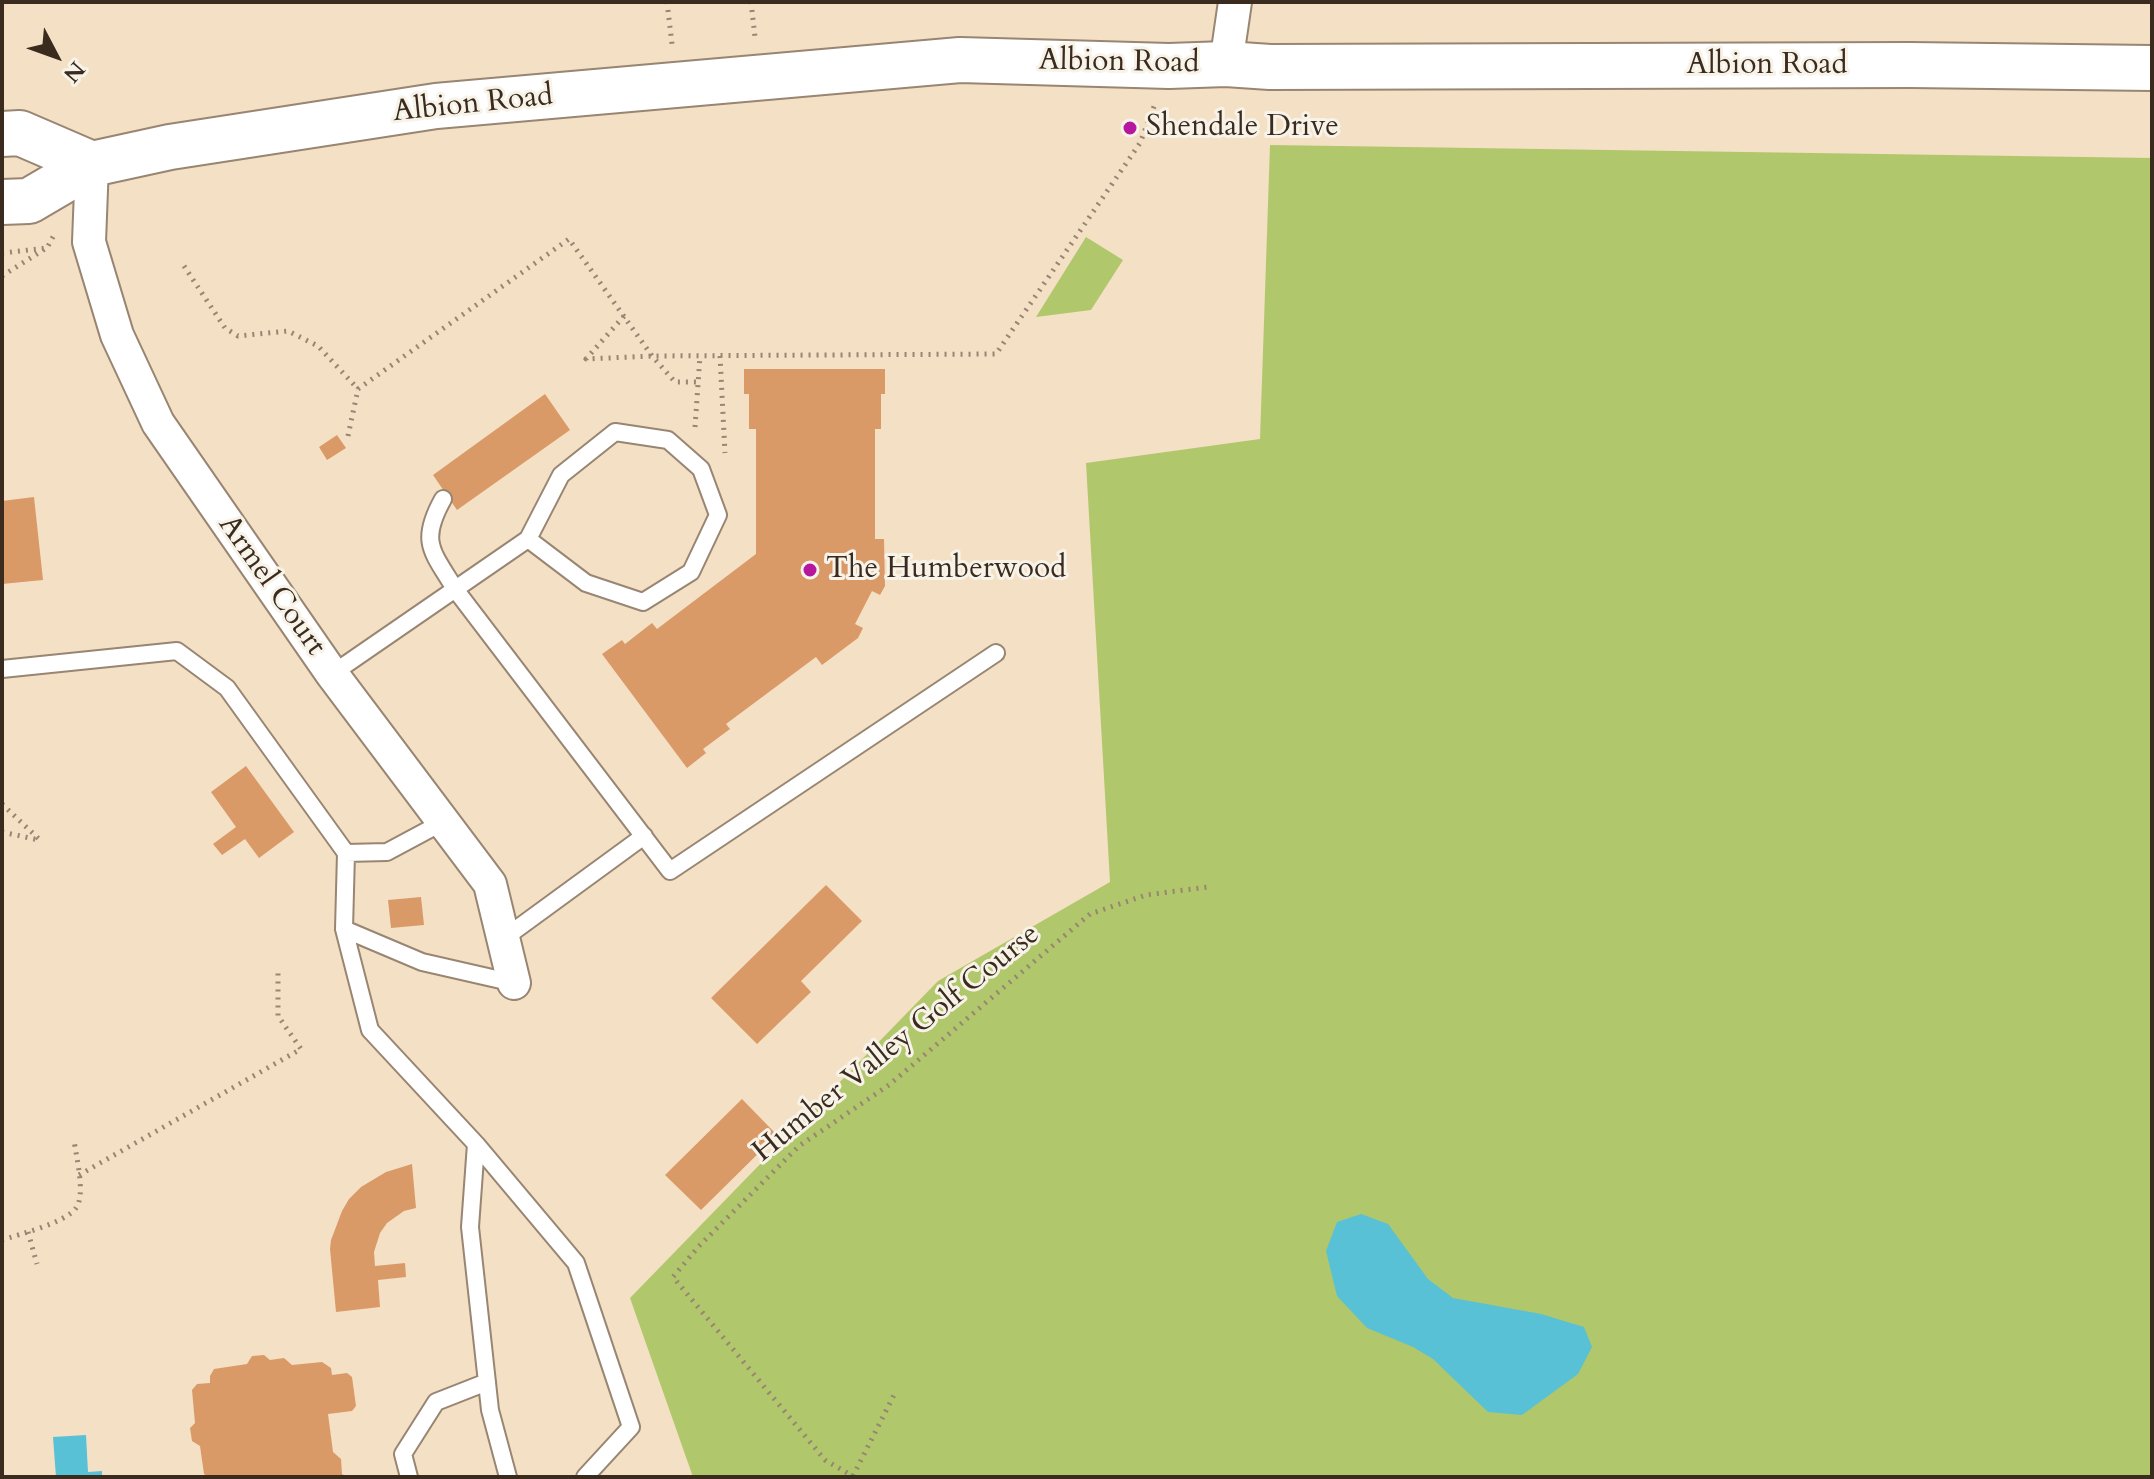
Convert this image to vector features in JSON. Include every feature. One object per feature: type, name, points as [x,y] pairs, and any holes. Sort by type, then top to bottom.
[{"type":"main road","name":"Albion Road","points":[[2,202],[29,201],[92,164],[170,147],[452,104],[960,60],[1270,67],[1910,65],[2148,59]]},
{"type":"main road","points":[[2,134],[20,133],[92,164]]},
{"type":"street","points":[[1226,64],[1235,2]]},
{"type":"street","name":"Armel Court","points":[[92,164],[89,242],[117,335],[158,423],[332,674],[490,884],[514,983]]},
{"type":"lane","points":[[332,674],[528,539],[561,475],[615,432],[668,440],[701,469],[718,515],[691,572],[643,602],[586,583],[528,539]]},
{"type":"lane","points":[[443,499],[431,520],[429,546],[455,589],[670,871],[996,653]]},
{"type":"lane","points":[[2,669],[177,651],[227,688],[346,853],[344,929],[370,1030],[476,1144],[576,1263],[631,1427],[585,1477]]},
{"type":"lane","points":[[346,853],[387,852],[443,822]]},
{"type":"lane","points":[[503,939],[644,836]]},
{"type":"lane","points":[[344,929],[422,962],[514,983]]},
{"type":"lane","points":[[476,1144],[470,1227],[490,1410],[508,1477]]},
{"type":"lane","points":[[409,1477],[403,1454],[436,1402],[487,1382]]},
{"type":"path","points":[[624,316],[586,359],[996,354],[1140,143],[1169,66]]},
{"type":"path","points":[[348,436],[358,389],[569,239],[652,356],[675,382],[698,382]]},
{"type":"path","points":[[2,276],[47,248]]},
{"type":"path","points":[[184,266],[225,328],[238,336],[288,331],[318,346],[358,389]]},
{"type":"path","points":[[695,427],[700,356]]},
{"type":"path","points":[[720,356],[725,453]]},
{"type":"path","points":[[2,804],[40,840],[2,832]]},
{"type":"path","name":"Humber Valley Golf Course","points":[[853,1477],[825,1460],[673,1277],[699,1246],[799,1146],[889,1085],[1090,914],[1146,895],[1208,887]]},
{"type":"path","points":[[79,1175],[301,1049],[278,1016],[278,973]]},
{"type":"path","points":[[2,1240],[59,1221],[77,1208],[81,1193],[74,1140]]},
{"type":"path","points":[[28,1232],[37,1264]]},
{"type":"path","points":[[853,1477],[894,1395]]},
{"type":"green space","points":[[1270,145],[2152,158],[2152,1477],[693,1477],[630,1298],[938,981],[1110,882],[1086,463],[1260,439]]},
{"type":"green space","points":[[1086,237],[1123,260],[1091,310],[1036,317]]},
{"type":"water","points":[[1361,1214],[1388,1224],[1428,1279],[1453,1298],[1541,1314],[1584,1327],[1592,1347],[1578,1374],[1522,1415],[1488,1412],[1433,1359],[1367,1328],[1337,1296],[1326,1251],[1337,1222]]},
{"type":"water","points":[[86,1435],[88,1472],[102,1471],[102,1477],[56,1477],[53,1437]]},
{"type":"building","name":"The Humberwood","points":[[744,369],[885,369],[881,429],[875,429],[875,539],[884,539],[885,586],[880,595],[872,591],[855,624],[863,628],[858,638],[822,665],[816,657],[726,724],[730,729],[703,749],[706,753],[687,768],[602,654],[622,640],[625,644],[652,623],[657,629],[756,554],[756,429],[749,429],[749,394],[744,394]]},
{"type":"building","points":[[545,394],[570,430],[457,510],[433,475]]},
{"type":"building","points":[[337,435],[346,448],[327,460],[319,447]]},
{"type":"building","points":[[34,497],[43,580],[2,584],[2,501]]},
{"type":"building","points":[[246,766],[294,832],[259,858],[245,839],[222,855],[213,844],[236,827],[211,792]]},
{"type":"building","points":[[826,885],[862,921],[801,981],[811,992],[757,1044],[711,998]]},
{"type":"building","points":[[421,897],[424,925],[391,928],[388,900]]},
{"type":"building","points":[[742,1099],[777,1135],[701,1210],[665,1175]]},
{"type":"building","points":[[412,1164],[416,1208],[404,1211],[387,1223],[374,1252],[375,1266],[405,1263],[406,1277],[378,1280],[380,1307],[336,1312],[330,1249],[342,1211],[361,1187],[386,1172]]},
{"type":"building","points":[[264,1355],[270,1360],[284,1358],[292,1365],[322,1362],[331,1368],[332,1375],[347,1373],[352,1377],[356,1406],[352,1411],[328,1414],[333,1452],[341,1459],[342,1474],[347,1477],[208,1477],[204,1474],[200,1446],[192,1441],[190,1428],[195,1423],[192,1390],[197,1384],[210,1383],[214,1369],[247,1364],[252,1356]]},
{"type":"place","name":"Shendale Drive","points":[[1130,128]]},
{"type":"place","name":"The Humberwood","points":[[810,570]]}]
